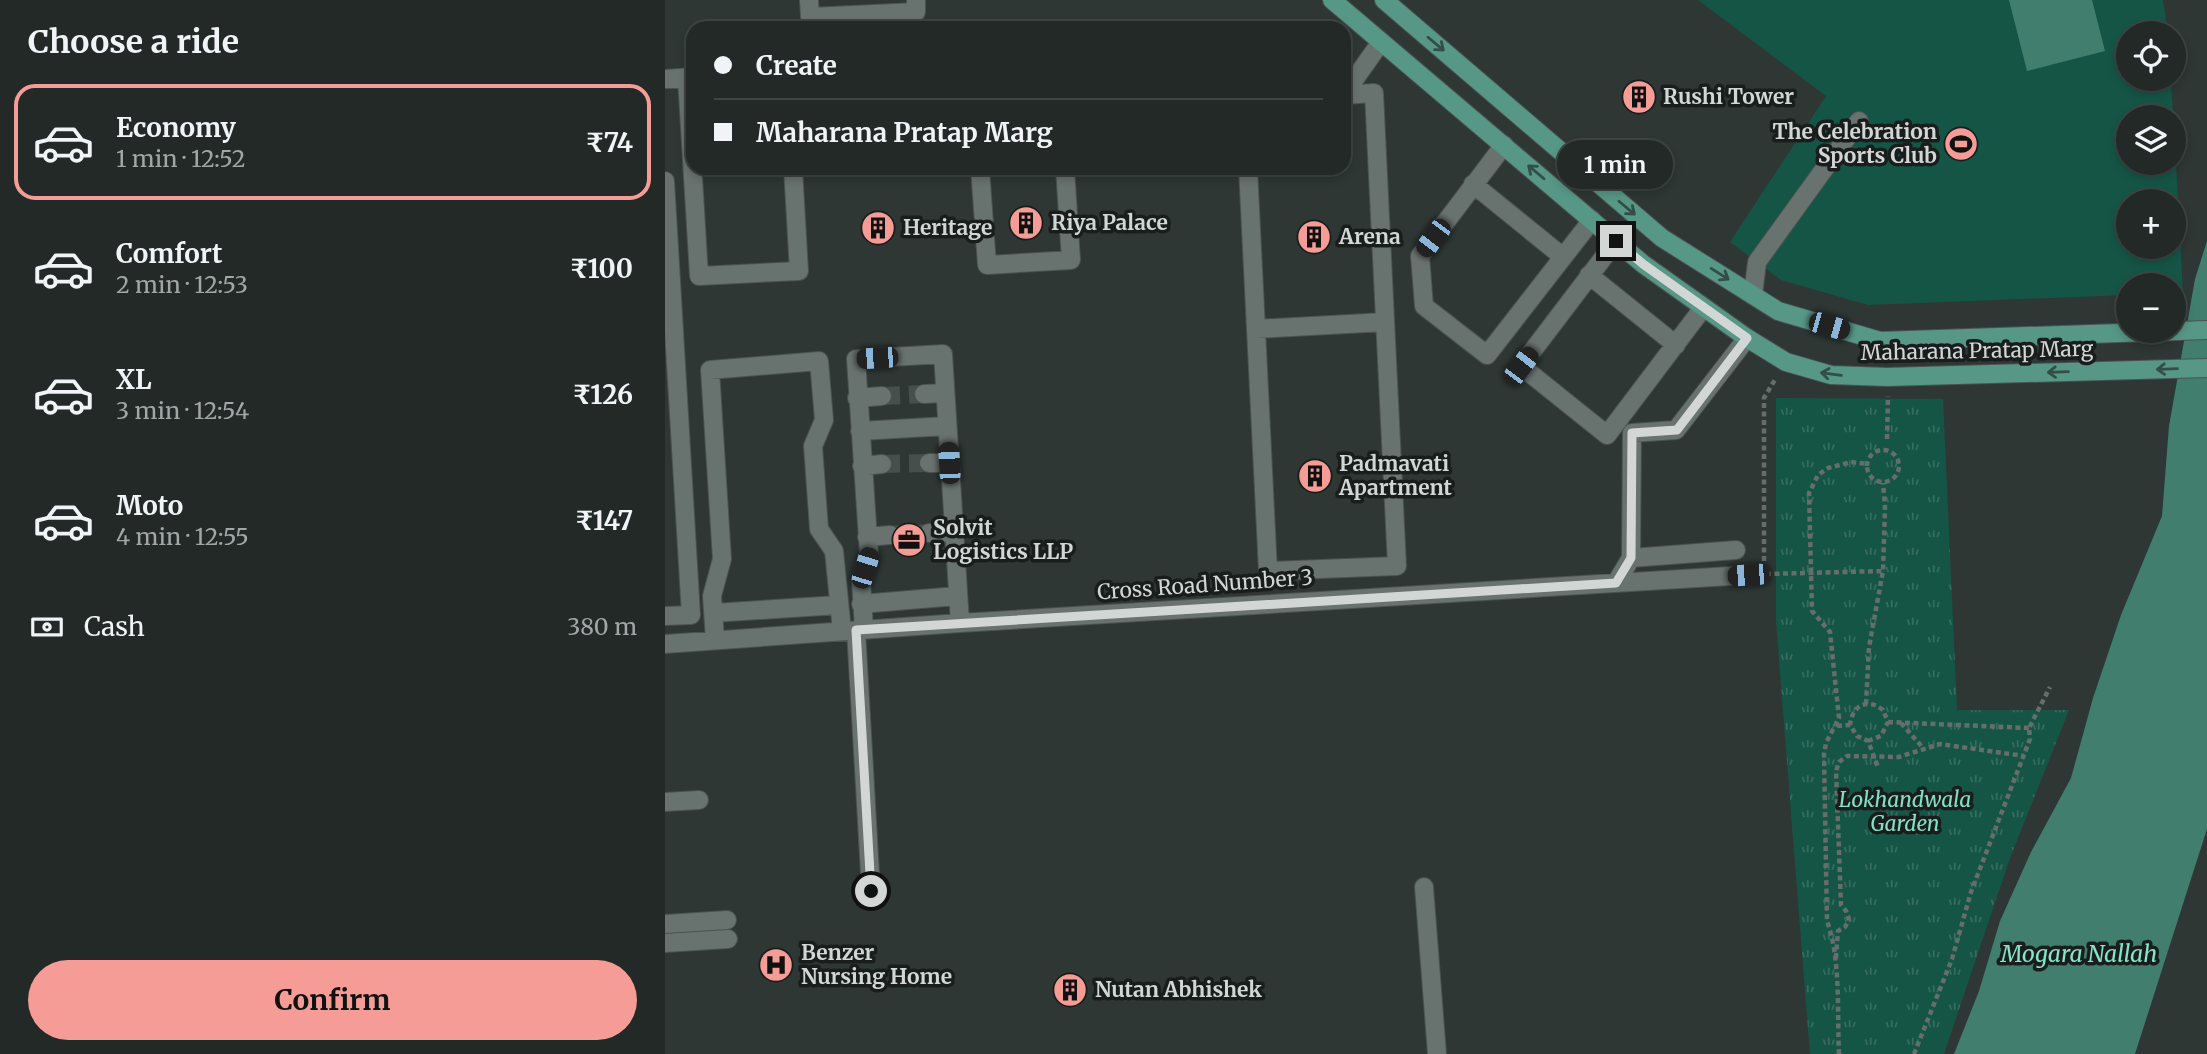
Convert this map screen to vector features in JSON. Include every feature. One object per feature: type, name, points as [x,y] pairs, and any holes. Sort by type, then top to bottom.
[{"type":"main road","name":"Maharana Pratap Marg","points":[[1332,0],[1643,264],[1703,308],[1786,362],[1831,375],[1887,377],[2207,368]]},
{"type":"main road","name":"Maharana Pratap Marg","points":[[1384,0],[1663,237],[1778,311],[1880,341],[2116,332]]},
{"type":"main road","points":[[1643,264],[1663,237]]},
{"type":"main road","name":"Maharana Pratap Marg","points":[[2186,331],[2207,330]]},
{"type":"street","points":[[809,0],[810,17],[820,21]]},
{"type":"street","points":[[832,21],[908,13]]},
{"type":"street","points":[[1351,84],[1381,42]]},
{"type":"street","points":[[665,79],[686,78]]},
{"type":"street","points":[[1248,175],[1268,571],[1397,566],[1374,93],[1351,94]]},
{"type":"street","points":[[1753,295],[1757,262],[1859,121]]},
{"type":"street","points":[[1504,145],[1420,256],[1424,306],[1487,355],[1592,220]]},
{"type":"street","points":[[694,175],[699,276],[799,271],[793,175]]},
{"type":"street","points":[[981,175],[987,265],[1071,260],[1065,175]]},
{"type":"street","points":[[665,181],[691,614],[665,616]]},
{"type":"street","points":[[1473,184],[1563,257]]},
{"type":"street","points":[[1616,241],[1521,366],[1607,435],[1703,308]]},
{"type":"street","points":[[1589,275],[1676,345]]},
{"type":"street","points":[[1256,329],[1385,323]]},
{"type":"street","points":[[1616,583],[1631,558],[1632,433],[1677,430],[1747,338]]},
{"type":"street","points":[[871,891],[854,630],[862,604],[860,581],[869,554],[856,359],[943,354],[960,623]]},
{"type":"street","points":[[715,640],[712,596],[722,559],[710,370],[819,361],[824,420],[813,446],[819,530],[834,551],[838,606],[854,630]]},
{"type":"street","points":[[924,394],[944,393]]},
{"type":"street","points":[[857,398],[882,396]]},
{"type":"street","points":[[860,431],[947,426]]},
{"type":"street","points":[[929,463],[949,463]]},
{"type":"street","points":[[862,466],[882,464]]},
{"type":"street","points":[[929,533],[953,532]]},
{"type":"street","points":[[867,537],[890,535]]},
{"type":"street","points":[[1631,558],[1736,550]]},
{"type":"street","name":"Cross Road Number 3","points":[[665,643],[1748,575]]},
{"type":"street","points":[[862,604],[957,596]]},
{"type":"street","points":[[713,613],[838,606]]},
{"type":"street","points":[[665,790],[698,794],[665,802]]},
{"type":"street","points":[[1424,887],[1437,1054]]},
{"type":"street","points":[[665,924],[727,920]]},
{"type":"street","points":[[665,943],[728,939]]},
{"type":"path","points":[[1764,564],[1764,398],[1786,362]]},
{"type":"path","points":[[1887,377],[1887,439]]},
{"type":"path","points":[[1881,450],[1897,457],[1899,465],[1898,473],[1892,480],[1884,483],[1876,481],[1870,475],[1868,464],[1874,453],[1881,450]]},
{"type":"path","points":[[1839,1054],[1835,970],[1831,931],[1827,921],[1824,754],[1826,743],[1839,718],[1830,632],[1812,611],[1809,493],[1818,475],[1839,464],[1868,464]]},
{"type":"path","points":[[1866,704],[1869,647],[1883,571],[1884,483]]},
{"type":"path","points":[[1748,575],[1883,571]]},
{"type":"path","points":[[1913,1054],[1952,959],[1971,892],[2030,740],[2029,728],[2050,687]]},
{"type":"path","points":[[1868,741],[1881,736],[1888,722],[1883,710],[1877,705],[1859,706],[1853,711],[1850,725],[1857,736],[1868,741],[1878,767]]},
{"type":"path","points":[[1888,722],[2029,728]]},
{"type":"path","points":[[1901,723],[1924,749]]},
{"type":"path","points":[[1837,726],[1850,725]]},
{"type":"path","points":[[1831,931],[1845,927],[1849,920],[1842,905],[1837,766],[1842,758],[1899,757],[1940,744],[2024,756]]},
{"type":"path","points":[[1835,970],[1838,930]]},
{"type":"green space","name":"The Celebration Sports Club","points":[[1698,0],[2163,0],[2166,21],[2116,21],[2116,91],[2172,91],[2172,105],[2116,105],[2116,175],[2177,175],[2177,189],[2116,189],[2116,259],[2181,259],[2182,273],[2116,273],[2116,295],[1868,305],[1781,280],[1730,242],[1826,96]]},
{"type":"green space","name":"Lokhandwala Garden","points":[[1776,398],[1943,399],[1957,710],[2069,710],[2010,858],[1944,1054],[1810,1054],[1776,621]]},
{"type":"water","points":[[2009,0],[2092,0],[2105,51],[2027,71]]},
{"type":"water","name":"Mogara Nallah","points":[[2207,241],[2207,829],[2135,1054],[1954,1054],[1979,991],[2000,921],[2031,852],[2071,778],[2093,698],[2121,615],[2162,516],[2169,426],[2184,343],[2186,343],[2195,279]]},
{"type":"tunnel","points":[[882,396],[924,394]]},
{"type":"tunnel","points":[[882,464],[929,463]]},
{"type":"tunnel","points":[[890,535],[929,533]]},
{"type":"place","name":"Rushi Tower","points":[[1639,97]]},
{"type":"place","name":"The Celebration Sports Club","points":[[1961,144]]},
{"type":"place","name":"Riya Palace","points":[[1026,223]]},
{"type":"place","name":"Heritage","points":[[878,228]]},
{"type":"place","name":"Arena","points":[[1314,237]]},
{"type":"place","name":"Padmavati Apartment","points":[[1315,476]]},
{"type":"place","name":"Solvit Logistics LLP","points":[[909,540]]},
{"type":"place","name":"Benzer Nursing Home","points":[[776,965]]},
{"type":"place","name":"Nutan Abhishek","points":[[1070,990]]},
{"type":"route","points":[[871,891],[856,630],[1616,583],[1631,558],[1632,433],[1677,430],[1747,338],[1643,264],[1616,241]]}]
